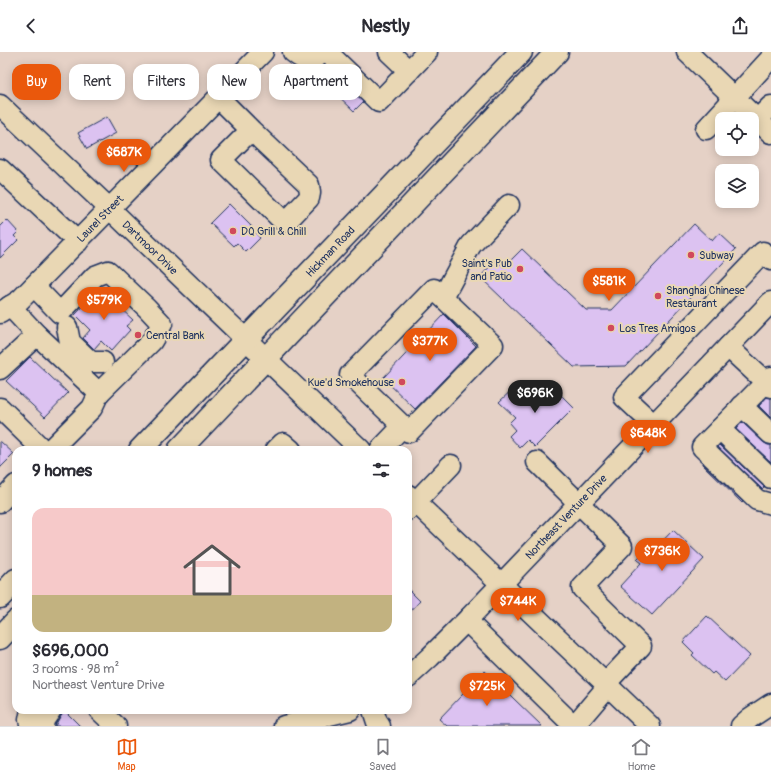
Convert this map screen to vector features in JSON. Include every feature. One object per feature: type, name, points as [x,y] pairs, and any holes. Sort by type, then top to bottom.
[{"type":"highway","name":"Hickman Road","points":[[144,446],[521,52]]},
{"type":"highway","points":[[182,446],[557,52]]},
{"type":"highway","points":[[0,597],[12,584]]},
{"type":"highway","points":[[0,638],[12,625]]},
{"type":"street","name":"Laurel Street","points":[[252,64],[263,52]]},
{"type":"street","points":[[293,52],[299,57],[308,60],[316,58],[325,52],[379,102],[428,52]]},
{"type":"street","points":[[389,52],[409,71]]},
{"type":"street","points":[[687,52],[735,98],[766,120]]},
{"type":"street","points":[[706,129],[735,98],[767,57]]},
{"type":"street","name":"Laurel Street","points":[[5,309],[20,300],[217,100]]},
{"type":"street","points":[[221,100],[309,185],[310,198],[287,221],[282,220],[221,160],[251,130]]},
{"type":"street","name":"Dartmoor Drive","points":[[0,105],[357,446]]},
{"type":"street","points":[[0,169],[78,242]]},
{"type":"street","points":[[443,297],[470,246],[510,205]]},
{"type":"street","points":[[654,425],[624,397],[763,252],[771,260]]},
{"type":"street","points":[[54,446],[92,408],[99,393],[152,341],[162,324],[108,271],[95,276],[63,320]]},
{"type":"street","points":[[34,286],[92,352],[117,376]]},
{"type":"street","points":[[434,289],[493,345],[409,432],[403,426],[350,375],[434,289]]},
{"type":"street","name":"Northeast Venture Drive","points":[[412,674],[502,584],[771,302]]},
{"type":"street","points":[[5,309],[37,334],[99,393]]},
{"type":"street","points":[[63,320],[70,342],[91,362],[92,352]]},
{"type":"street","points":[[0,369],[37,334]]},
{"type":"street","points":[[728,347],[769,382],[742,406],[702,447],[758,500],[771,504]]},
{"type":"street","points":[[742,406],[771,434]]},
{"type":"street","points":[[0,408],[39,446]]},
{"type":"street","points":[[384,446],[403,426]]},
{"type":"street","points":[[720,429],[771,478]]},
{"type":"street","points":[[469,618],[473,627],[574,726],[607,684],[641,646],[582,588],[622,546],[537,462]]},
{"type":"street","points":[[412,500],[451,465]]},
{"type":"street","points":[[0,502],[12,490]]},
{"type":"street","points":[[412,504],[502,584],[650,726]]},
{"type":"street","points":[[741,726],[771,704]]},
{"type":"street","points":[[30,714],[29,720],[31,726]]},
{"type":"street","points":[[43,726],[47,714]]},
{"type":"street","points":[[103,714],[116,726]]},
{"type":"street","points":[[284,726],[325,714]]},
{"type":"street","points":[[375,714],[380,726]]},
{"type":"building","points":[[342,100],[361,100],[363,102],[354,111]]},
{"type":"building","points":[[107,117],[116,133],[87,149],[78,133]]},
{"type":"building","points":[[229,204],[253,228],[252,229],[260,238],[246,252],[237,243],[234,246],[210,223]]},
{"type":"building","points":[[7,220],[18,232],[14,236],[18,240],[0,258],[0,227]]},
{"type":"building","points":[[694,224],[712,241],[719,233],[736,249],[626,366],[574,367],[480,277],[496,260],[504,267],[522,249],[586,310],[612,310]]},
{"type":"building","points":[[100,289],[133,320],[126,326],[130,330],[111,351],[101,341],[94,349],[83,338],[90,330],[75,315]]},
{"type":"building","points":[[444,314],[476,346],[415,409],[383,378]]},
{"type":"building","points":[[30,357],[68,393],[45,417],[6,381]]},
{"type":"building","points":[[548,382],[574,408],[535,447],[528,440],[520,448],[509,436],[515,430],[509,423],[515,417],[499,402],[516,386],[530,400]]},
{"type":"building","points":[[767,397],[771,398],[771,418],[759,406]]},
{"type":"building","points":[[742,422],[763,442],[771,445],[771,462],[736,429]]},
{"type":"building","points":[[0,441],[12,452],[12,456],[0,468]]},
{"type":"building","points":[[720,445],[764,487],[762,489],[718,447]]},
{"type":"building","points":[[702,463],[743,502],[742,503]]},
{"type":"building","points":[[673,530],[704,559],[652,615],[620,586],[641,563],[637,560],[648,549],[652,552]]},
{"type":"building","points":[[412,593],[420,601],[412,610]]},
{"type":"building","points":[[707,616],[750,656],[725,682],[714,672],[712,674],[692,655],[694,653],[683,642]]},
{"type":"building","points":[[485,671],[542,726],[447,726],[439,719]]},
{"type":"building","points":[[68,714],[80,726],[55,726],[61,715]]},
{"type":"place","name":"DQ Grill & Chill","points":[[233,231]]},
{"type":"place","name":"Subway","points":[[691,255]]},
{"type":"place","name":"Saint's Pub and Patio","points":[[520,269]]},
{"type":"place","name":"Shanghai Chinese Restaurant","points":[[658,296]]},
{"type":"place","name":"Los Tres Amigos","points":[[611,328]]},
{"type":"place","name":"Central Bank","points":[[138,335]]},
{"type":"place","name":"Kue'd Smokehouse","points":[[402,382]]}]
